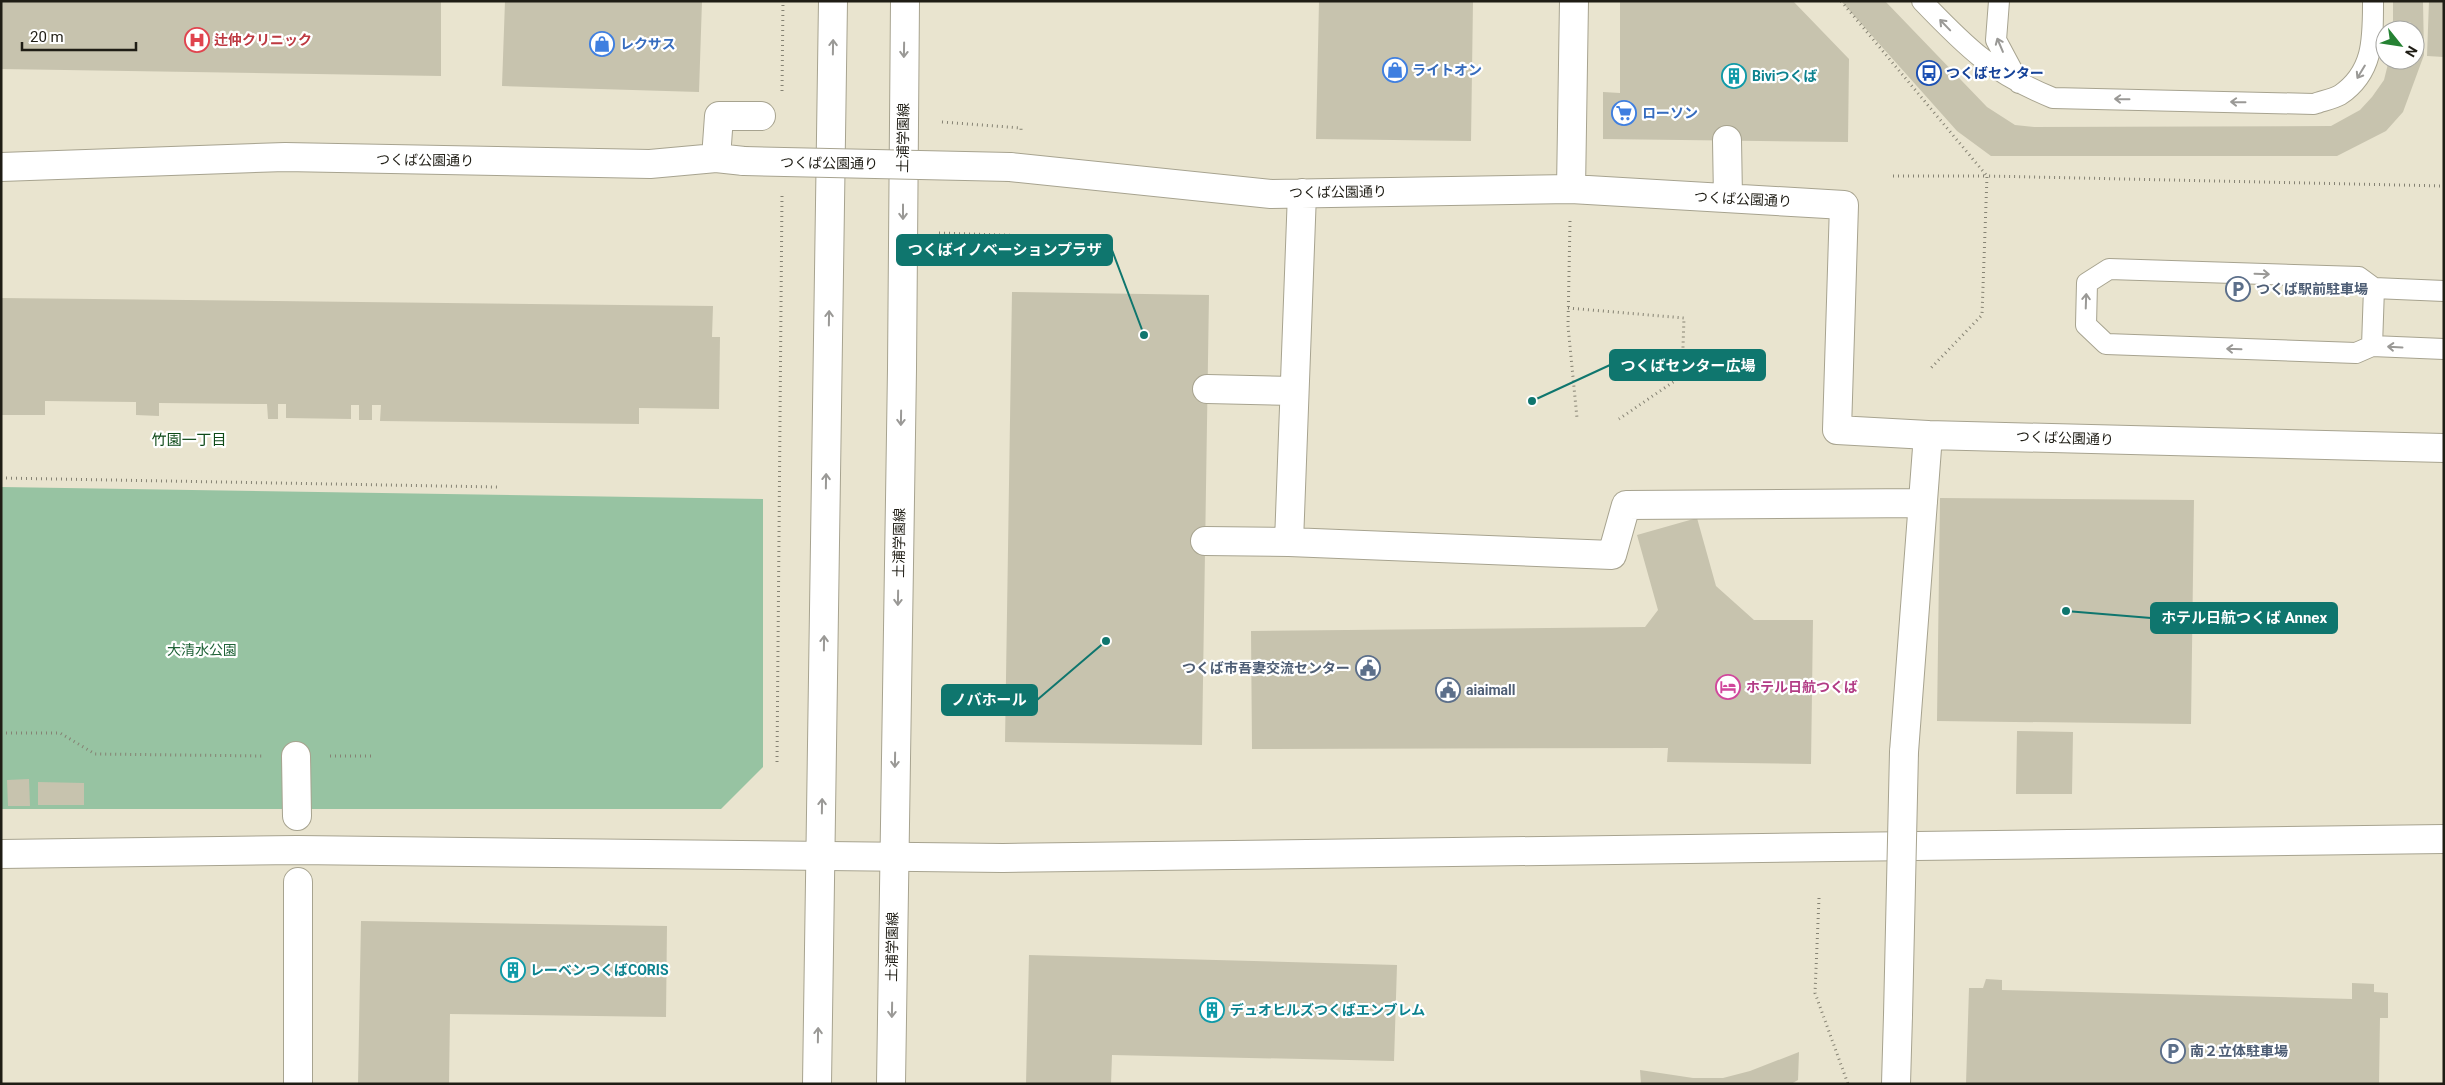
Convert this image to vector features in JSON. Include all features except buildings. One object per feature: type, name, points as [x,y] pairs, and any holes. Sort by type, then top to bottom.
[{"type":"street","points":[[817,1084],[833,1]]},
{"type":"street","name":"土浦学園線","points":[[891,1084],[902,369],[905,1]]},
{"type":"street","points":[[1571,189],[1574,1]]},
{"type":"street","points":[[716,158],[719,116],[760,116]]},
{"type":"street","points":[[1727,140],[1728,198]]},
{"type":"street","name":"つくば公園通り","points":[[1,167],[285,157],[650,164],[716,158],[744,161],[1010,167],[1271,194],[1571,189],[1844,205],[1837,430],[2438,448]]},
{"type":"street","points":[[1289,542],[1302,193]]},
{"type":"street","points":[[1208,389],[1294,391]]},
{"type":"street","points":[[1896,1084],[1904,752],[1928,434]]},
{"type":"street","points":[[1205,541],[1289,542],[1612,555],[1626,505],[1683,513],[1923,503]]},
{"type":"street","points":[[296,756],[297,816]]},
{"type":"street","points":[[1,854],[298,850],[821,854],[1003,858],[2444,839]]},
{"type":"street","points":[[298,882],[298,1084]]},
{"type":"lane","points":[[1922,1],[1968,49],[2020,85],[2053,98],[2314,104],[2339,96],[2362,75],[2371,50],[2373,1]]},
{"type":"lane","points":[[1999,1],[1996,40],[2020,85]]},
{"type":"lane","points":[[2444,291],[2374,288],[2359,278],[2109,269],[2087,284],[2086,325],[2106,344],[2356,353],[2372,346],[2444,349]]},
{"type":"lane","points":[[2372,346],[2374,288]]},
{"type":"path","points":[[782,100],[783,1]]},
{"type":"path","points":[[1840,1],[1987,176],[1982,316],[1930,369]]},
{"type":"path","points":[[942,122],[1021,128]]},
{"type":"path","points":[[1893,176],[1987,176],[2444,186]]},
{"type":"path","points":[[777,762],[782,189]]},
{"type":"path","points":[[1571,189],[1568,308],[1577,418]]},
{"type":"path","points":[[939,233],[1033,236]]},
{"type":"path","points":[[1568,308],[1684,318],[1682,376],[1619,419]]},
{"type":"path","points":[[1,478],[497,488]]},
{"type":"path","points":[[1,733],[60,733],[95,754],[374,756]]},
{"type":"path","points":[[1819,898],[1815,993],[1848,1084]]},
{"type":"green space","name":"大清水公園","points":[[1,487],[763,499],[763,767],[721,809],[1,809]]},
{"type":"place","name":"辻仲クリニック","points":[[197,40]]},
{"type":"place","name":"レクサス","points":[[602,44]]},
{"type":"place","name":"ライトオン","points":[[1395,70]]},
{"type":"place","name":"つくばセンター","points":[[1929,73]]},
{"type":"place","name":"Biviつくば","points":[[1734,76]]},
{"type":"place","name":"ローソン","points":[[1624,113]]},
{"type":"place","name":"つくば駅前駐車場","points":[[2238,289]]},
{"type":"place","name":"つくばイノベーションプラザ","points":[[1144,335]]},
{"type":"place","name":"つくばセンター広場","points":[[1532,401]]},
{"type":"place","name":"ホテル日航つくば Annex","points":[[2066,611]]},
{"type":"place","name":"ノバホール","points":[[1106,641]]},
{"type":"place","name":"つくば市吾妻交流センター","points":[[1368,668]]},
{"type":"place","name":"ホテル日航つくば","points":[[1728,687]]},
{"type":"place","name":"aiaimall","points":[[1448,690]]},
{"type":"place","name":"レーベンつくばCORIS","points":[[513,970]]},
{"type":"place","name":"デュオヒルズつくばエンブレム","points":[[1212,1010]]},
{"type":"place","name":"南２立体駐車場","points":[[2173,1051]]},
{"type":"district","name":"竹園一丁目","points":[[189,440]]}]
